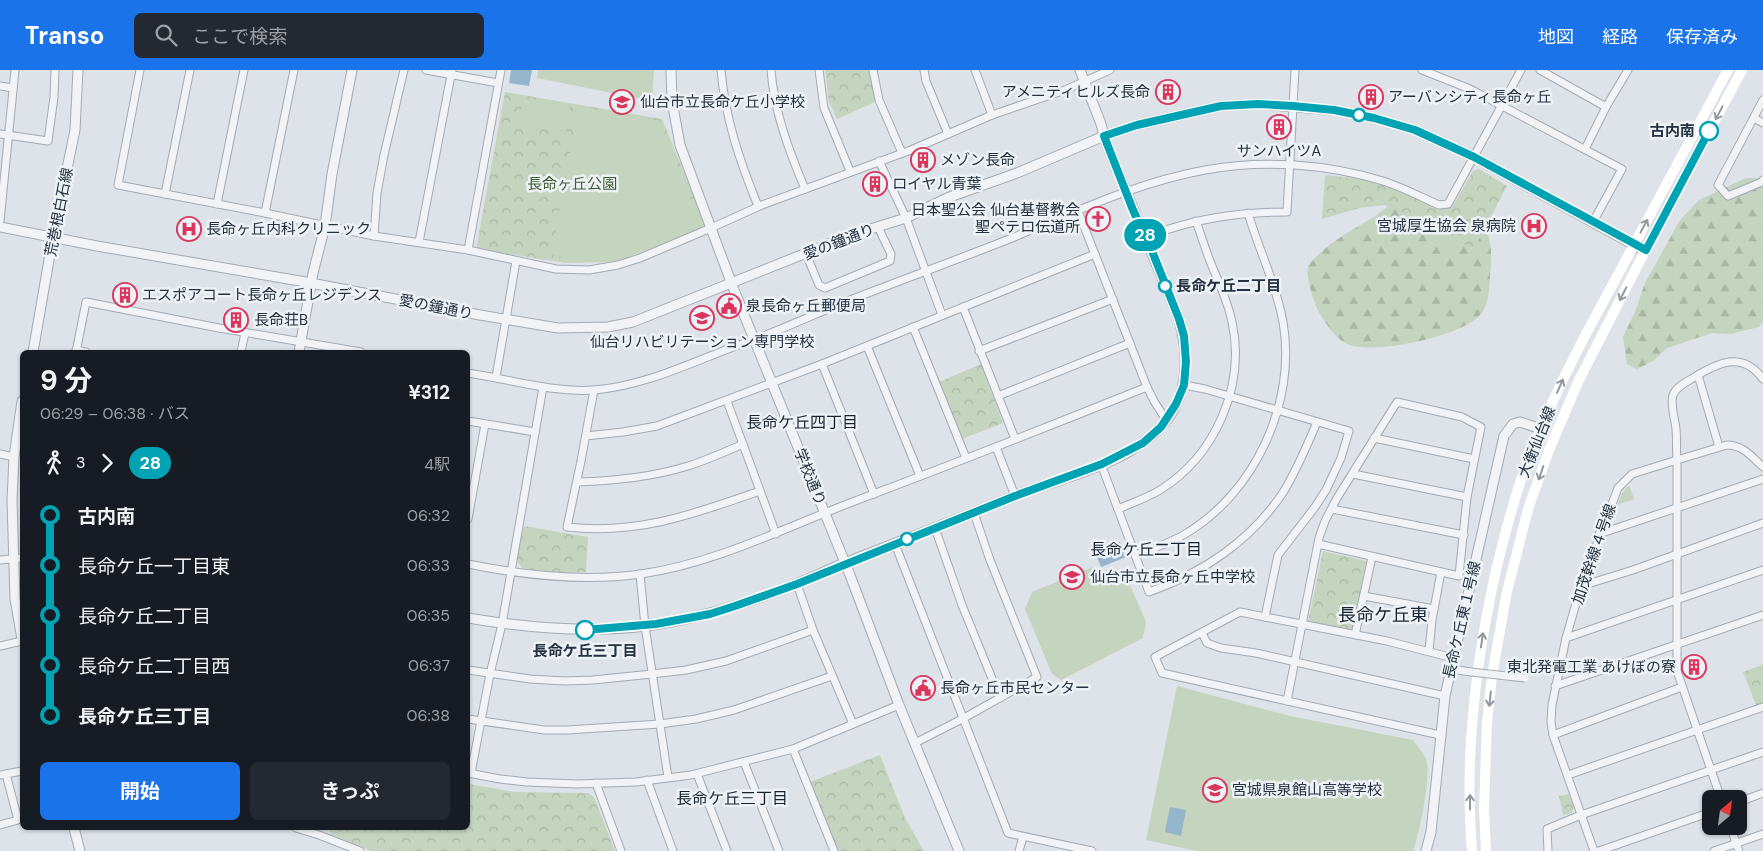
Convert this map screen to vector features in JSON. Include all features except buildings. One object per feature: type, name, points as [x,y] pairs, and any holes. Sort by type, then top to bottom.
[{"type":"main road","name":"大衡仙台線","points":[[1472,851],[1470,806],[1472,740],[1483,634],[1502,543],[1523,472],[1566,374],[1728,70]]},
{"type":"main road","name":"大衡仙台線","points":[[1486,851],[1484,809],[1487,722],[1499,632],[1528,509],[1578,382],[1742,70]]},
{"type":"street","points":[[0,221],[2,183],[15,70]]},
{"type":"street","points":[[0,134],[48,141],[54,97],[54,70]]},
{"type":"street","name":"荒巻根白石線","points":[[33,350],[53,237],[75,130],[78,70]]},
{"type":"street","points":[[140,70],[118,185],[374,236],[468,250],[556,269],[589,270],[640,258],[712,228],[758,206],[902,153],[992,115],[1084,82],[1110,70]]},
{"type":"street","points":[[165,194],[190,70]]},
{"type":"street","points":[[217,204],[244,70]]},
{"type":"street","points":[[265,213],[294,70]]},
{"type":"street","points":[[299,350],[325,226],[332,174],[352,70]]},
{"type":"street","points":[[374,236],[377,193],[404,70]]},
{"type":"street","points":[[426,70],[451,72],[498,83]]},
{"type":"street","points":[[468,250],[501,70]]},
{"type":"street","name":"学校通り","points":[[671,70],[672,101],[680,145],[754,340],[824,514],[846,563],[899,705],[959,851]]},
{"type":"street","points":[[721,70],[725,104],[732,132],[742,168],[758,206]]},
{"type":"street","points":[[771,70],[772,88],[787,148],[805,189]]},
{"type":"street","points":[[819,70],[824,108],[850,171]]},
{"type":"street","points":[[873,70],[879,100],[902,153]]},
{"type":"street","points":[[924,70],[926,81],[948,134]]},
{"type":"street","points":[[975,70],[992,115]]},
{"type":"street","points":[[470,618],[539,628],[592,630],[645,626],[710,614],[797,584],[1015,496],[1102,464],[1143,443],[1161,427],[1176,404],[1184,385],[1186,362],[1184,336],[1179,319],[1104,136],[1080,70]]},
{"type":"street","points":[[1146,237],[1170,228],[1223,215],[1287,212],[1295,70]]},
{"type":"street","points":[[1422,70],[1470,89],[1622,169],[1593,222]]},
{"type":"street","points":[[470,373],[543,387],[594,390],[644,380],[671,372],[754,340],[850,300],[1126,192],[1204,170],[1260,164],[1318,168],[1384,181],[1440,205],[1448,204],[1521,70]]},
{"type":"street","points":[[1540,70],[1606,107]]},
{"type":"street","points":[[1585,148],[1628,70]]},
{"type":"street","points":[[420,242],[451,72]]},
{"type":"street","points":[[0,86],[13,88]]},
{"type":"street","points":[[1763,100],[1718,184],[1728,196],[1763,180]]},
{"type":"street","name":"愛の鐘通り","points":[[0,227],[507,320],[558,328],[608,327],[633,322],[854,234],[906,218],[947,198],[1017,173],[1104,136],[1137,125],[1221,106],[1258,104],[1334,110],[1374,118],[1415,130],[1474,157],[1646,250]]},
{"type":"street","points":[[1754,118],[1763,123]]},
{"type":"street","points":[[879,161],[906,218],[942,315]]},
{"type":"street","points":[[1078,211],[1147,387],[1166,420]]},
{"type":"street","points":[[1136,555],[1185,534],[1229,499],[1252,469],[1269,434],[1285,372],[1286,349],[1283,324],[1272,278],[1248,213]]},
{"type":"street","points":[[1118,509],[1159,491],[1198,459],[1222,420],[1230,397],[1235,372],[1236,349],[1233,324],[1229,306],[1196,222]]},
{"type":"street","points":[[806,254],[819,285],[825,288],[890,261],[891,254],[878,226]]},
{"type":"street","points":[[586,436],[657,426],[822,364],[1096,254]]},
{"type":"street","points":[[496,377],[516,261]]},
{"type":"street","points":[[979,351],[1113,299]]},
{"type":"street","points":[[76,350],[86,302],[340,350]]},
{"type":"street","points":[[963,307],[1015,440]]},
{"type":"street","points":[[913,327],[966,458]]},
{"type":"street","points":[[241,350],[245,332]]},
{"type":"street","points":[[998,396],[1130,343]]},
{"type":"street","points":[[867,346],[920,476]]},
{"type":"street","points":[[1718,790],[1678,671],[1677,460],[1672,400],[1679,386],[1713,366],[1726,361],[1741,362],[1758,372],[1763,379]]},
{"type":"street","points":[[822,364],[874,494]]},
{"type":"street","points":[[1698,375],[1719,447],[1736,445],[1763,467]]},
{"type":"street","points":[[1184,385],[1205,389],[1349,431],[1347,443],[1326,490],[1278,555],[1265,616]]},
{"type":"street","points":[[470,769],[482,722],[490,674],[502,624],[543,387]]},
{"type":"street","points":[[470,564],[550,576],[640,574],[701,561],[776,534],[1147,387]]},
{"type":"street","points":[[594,390],[567,527],[593,530],[643,526],[705,510],[760,491]]},
{"type":"street","points":[[727,401],[776,534]]},
{"type":"street","points":[[1287,701],[1318,544],[1325,521],[1396,402],[1462,417],[1481,427],[1467,497],[1459,576],[1372,558],[1318,544]]},
{"type":"street","points":[[20,414],[14,457],[12,500],[14,599],[20,630]]},
{"type":"street","points":[[470,421],[535,432]]},
{"type":"street","points":[[1102,464],[1149,592],[1194,574],[1223,555],[1258,523],[1283,492],[1301,460],[1317,422]]},
{"type":"street","name":"長命ケ丘東１号線","points":[[1426,851],[1431,832],[1445,696],[1504,436],[1513,424],[1520,422],[1541,430]]},
{"type":"street","points":[[470,508],[485,424]]},
{"type":"street","points":[[1374,438],[1474,459]]},
{"type":"street","points":[[577,482],[626,479],[656,474],[689,466],[743,444]]},
{"type":"street","points":[[996,447],[1015,496]]},
{"type":"street","name":"加茂幹線４号線","points":[[1594,851],[1553,735],[1551,722],[1555,686],[1581,586],[1599,534],[1618,488],[1632,474],[1719,447]]},
{"type":"street","points":[[0,454],[14,457]]},
{"type":"street","points":[[1353,474],[1467,497]]},
{"type":"street","points":[[1599,534],[1763,479]]},
{"type":"street","points":[[1332,508],[1464,535]]},
{"type":"street","points":[[914,743],[964,718],[1037,677],[990,560],[974,513]]},
{"type":"street","points":[[1581,586],[1763,523]]},
{"type":"street","points":[[935,528],[962,604],[1000,698]]},
{"type":"street","points":[[895,544],[1008,833],[1092,851]]},
{"type":"street","points":[[0,560],[20,558]]},
{"type":"street","points":[[1355,635],[1372,558]]},
{"type":"street","points":[[1566,638],[1763,570]]},
{"type":"street","points":[[1429,651],[1441,572]]},
{"type":"street","points":[[640,574],[645,626],[668,777]]},
{"type":"street","points":[[797,584],[813,630],[852,724]]},
{"type":"street","points":[[1364,596],[1434,609]]},
{"type":"street","points":[[1440,735],[1162,673],[1155,657],[1240,612],[1355,635],[1453,658]]},
{"type":"street","points":[[1555,686],[1763,615]]},
{"type":"street","points":[[470,670],[490,674],[565,680],[593,680],[686,670],[726,661],[813,630]]},
{"type":"street","points":[[1202,633],[1207,643],[1222,648],[1445,696]]},
{"type":"street","points":[[0,646],[20,641]]},
{"type":"street","points":[[1451,670],[1525,678]]},
{"type":"street","points":[[470,719],[544,730],[660,724],[696,719],[734,710],[832,676]]},
{"type":"street","points":[[1553,735],[1682,687]]},
{"type":"street","points":[[470,773],[527,782],[596,783],[647,780],[697,774],[793,749],[899,705]]},
{"type":"street","points":[[1568,775],[1763,707]]},
{"type":"street","points":[[793,749],[834,851]]},
{"type":"street","points":[[1548,851],[1547,829],[1581,815],[1763,752]]},
{"type":"street","points":[[744,762],[779,851]]},
{"type":"street","points":[[0,825],[18,820],[3,775],[20,771]]},
{"type":"street","points":[[697,774],[727,851]]},
{"type":"street","points":[[647,780],[673,851]]},
{"type":"street","points":[[596,783],[621,851]]},
{"type":"street","points":[[1748,799],[1763,793]]},
{"type":"street","points":[[1599,851],[1702,815]]},
{"type":"street","points":[[75,830],[80,851]]},
{"type":"street","points":[[318,831],[360,851]]},
{"type":"street","points":[[1714,851],[1763,834]]},
{"type":"street","points":[[1733,835],[1739,851]]},
{"type":"street","points":[[1020,851],[1023,837]]},
{"type":"green space","points":[[538,70],[654,70],[652,101],[537,78]]},
{"type":"green space","points":[[825,70],[871,70],[877,101],[837,119],[829,102]]},
{"type":"green space","name":"長命ヶ丘公園","points":[[505,92],[662,119],[706,226],[614,262],[566,263],[476,249]]},
{"type":"green space","points":[[523,98],[570,107],[566,134],[518,124]]},
{"type":"green space","points":[[579,106],[659,121],[703,229],[625,258],[591,261],[551,255]]},
{"type":"green space","points":[[1479,169],[1507,186],[1475,247],[1446,242],[1444,237],[1426,228],[1417,235],[1413,231],[1405,213],[1384,205],[1359,208],[1322,219],[1325,175],[1362,179],[1384,185],[1444,211],[1454,204],[1473,171]]},
{"type":"green space","points":[[1746,178],[1763,178],[1763,322],[1759,327],[1730,334],[1712,333],[1667,348],[1653,361],[1637,369],[1627,364],[1623,337],[1635,312],[1645,283],[1680,220],[1699,200]]},
{"type":"green space","points":[[1410,197],[1429,200],[1453,208],[1475,220],[1487,232],[1491,249],[1491,260],[1489,293],[1485,308],[1479,316],[1469,323],[1454,331],[1435,337],[1374,348],[1357,347],[1345,343],[1331,330],[1318,310],[1309,284],[1308,267],[1321,252],[1335,241],[1392,204]]},
{"type":"green space","points":[[981,364],[1003,423],[962,439],[939,382]]},
{"type":"green space","points":[[1629,485],[1634,499],[1617,505],[1622,494]]},
{"type":"green space","points":[[524,526],[588,537],[586,572],[553,573],[522,568],[516,560]]},
{"type":"green space","points":[[1323,551],[1366,561],[1353,631],[1308,622]]},
{"type":"green space","points":[[1093,567],[1098,579],[1123,569],[1146,622],[1143,638],[1061,680],[1052,674],[1025,609],[1032,592]]},
{"type":"green space","points":[[1763,661],[1763,705],[1757,707],[1743,672],[1762,665]]},
{"type":"green space","points":[[1177,686],[1290,716],[1413,740],[1425,756],[1427,778],[1424,805],[1413,851],[1197,851],[1146,840]]},
{"type":"green space","points":[[880,755],[905,818],[924,851],[837,851],[810,782]]},
{"type":"green space","points":[[470,784],[516,792],[588,793],[594,797],[615,851],[372,851],[331,835],[330,830],[470,830]]},
{"type":"green space","points":[[1569,794],[1574,807],[1572,813],[1563,815],[1559,796]]},
{"type":"water","points":[[511,70],[532,70],[529,86],[509,83]]},
{"type":"water","points":[[1120,542],[1126,557],[1101,567],[1095,552]]},
{"type":"water","points":[[1170,807],[1186,810],[1181,836],[1165,832]]},
{"type":"bus line","name":"28","points":[[585,630],[645,626],[710,614],[735,606],[797,584],[834,567],[1102,464],[1143,443],[1161,427],[1176,404],[1184,385],[1186,351],[1184,336],[1152,251],[1133,210],[1104,136],[1183,113],[1221,106],[1258,104],[1293,106],[1334,110],[1374,118],[1415,130],[1474,157],[1646,250],[1709,131]]},
{"type":"place","name":"アメニティヒルズ長命","points":[[1168,92]]},
{"type":"place","name":"アーバンシティ長命ヶ丘","points":[[1371,97]]},
{"type":"place","name":"仙台市立長命ケ丘小学校","points":[[622,102]]},
{"type":"place","name":"サンハイツA","points":[[1279,127]]},
{"type":"place","name":"古内南","points":[[1709,131]]},
{"type":"place","name":"メゾン長命","points":[[923,160]]},
{"type":"place","name":"ロイヤル青葉","points":[[875,184]]},
{"type":"place","name":"日本聖公会 仙台基督教会 聖ペテロ伝道所","points":[[1098,219]]},
{"type":"place","name":"宮城厚生協会 泉病院","points":[[1534,226]]},
{"type":"place","name":"長命ヶ丘内科クリニック","points":[[189,229]]},
{"type":"place","name":"長命ケ丘二丁目","points":[[1165,286]]},
{"type":"place","name":"エスポアコート長命ヶ丘レジデンス","points":[[125,295]]},
{"type":"place","name":"泉長命ヶ丘郵便局","points":[[729,306]]},
{"type":"place","name":"仙台リハビリテーション専門学校","points":[[702,318]]},
{"type":"place","name":"長命荘B","points":[[236,320]]},
{"type":"place","name":"仙台市立長命ヶ丘中学校","points":[[1072,577]]},
{"type":"place","name":"長命ケ丘三丁目","points":[[585,630]]},
{"type":"place","name":"東北発電工業 あけぼの寮","points":[[1694,667]]},
{"type":"place","name":"長命ヶ丘市民センター","points":[[923,688]]},
{"type":"place","name":"宮城県泉館山高等学校","points":[[1215,790]]},
{"type":"district","name":"長命ケ丘四丁目","points":[[802,422]]},
{"type":"district","name":"長命ケ丘二丁目","points":[[1146,549]]},
{"type":"district","name":"長命ケ丘東","points":[[1383,615]]},
{"type":"district","name":"長命ケ丘三丁目","points":[[732,798]]}]
